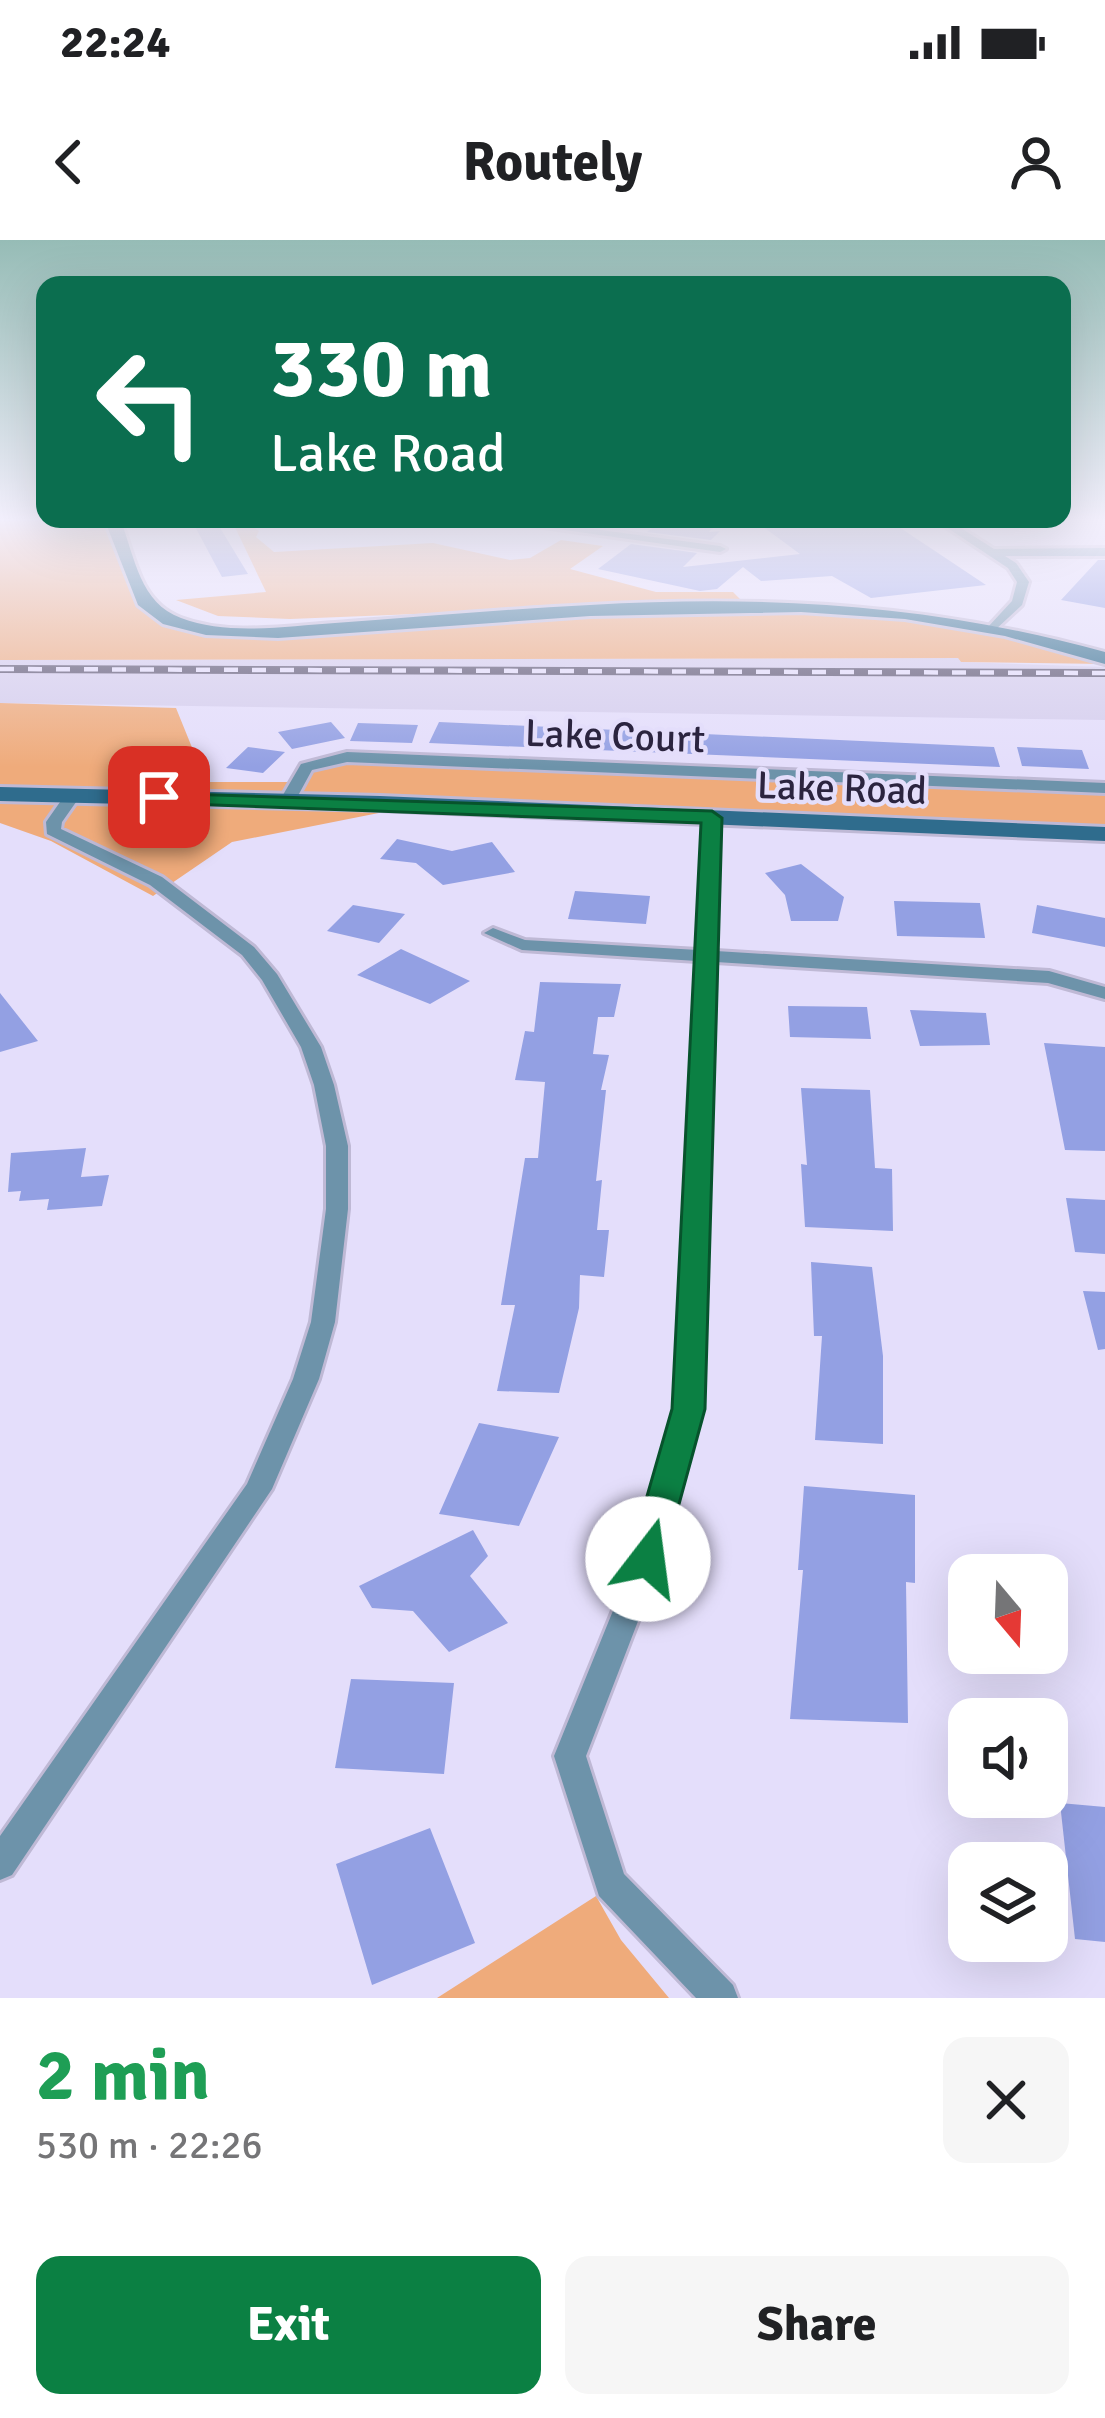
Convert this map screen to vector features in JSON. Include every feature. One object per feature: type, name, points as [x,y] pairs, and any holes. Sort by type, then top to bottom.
[{"type":"street","points":[[150,603],[175,620],[262,632],[429,618],[786,605],[898,612],[994,627],[1105,658]]},
{"type":"street","points":[[994,627],[1017,603]]},
{"type":"street","name":"Lake Court","points":[[288,800],[306,767],[337,757],[1105,788]]},
{"type":"street","name":"Lake Road","points":[[0,794],[288,800],[1105,834]]},
{"type":"street","points":[[0,1864],[258,1489],[306,1378],[323,1322],[337,1208],[338,1146],[324,1085],[311,1047],[289,1007],[248,951],[156,881],[53,831],[53,822],[73,795]]},
{"type":"street","points":[[712,818],[688,1409],[648,1559],[570,1756],[611,1884],[720,1998]]},
{"type":"street","points":[[493,933],[522,945],[1049,976],[1105,993]]},
{"type":"shaded area","points":[[0,603],[153,603],[190,623],[248,632],[737,607],[962,622],[1105,658],[1105,664],[961,662],[958,658],[0,660]]},
{"type":"shaded area","points":[[184,603],[691,603],[290,619],[218,616]]},
{"type":"shaded area","points":[[958,658],[961,662],[1105,667],[1105,720],[0,703],[0,660]]},
{"type":"shaded area","points":[[0,703],[176,708],[206,782],[306,782],[317,767],[352,761],[1105,792],[1105,836],[399,809],[232,842],[153,896],[51,841],[0,823]]},
{"type":"shaded area","points":[[596,1896],[621,1940],[669,1998],[437,1998]]},
{"type":"building","points":[[331,722],[345,738],[292,749],[278,732]]},
{"type":"building","points":[[439,722],[994,747],[1000,767],[429,743]]},
{"type":"building","points":[[358,723],[418,725],[412,743],[350,741]]},
{"type":"building","points":[[248,747],[285,752],[263,773],[226,768]]},
{"type":"building","points":[[1017,747],[1082,750],[1089,769],[1022,766]]},
{"type":"building","points":[[397,839],[452,851],[492,842],[515,872],[443,885],[416,863],[380,859]]},
{"type":"building","points":[[801,864],[844,897],[838,921],[791,921],[785,895],[765,873]]},
{"type":"building","points":[[575,891],[650,896],[646,924],[568,919]]},
{"type":"building","points":[[894,901],[980,903],[985,938],[897,936]]},
{"type":"building","points":[[353,905],[405,914],[379,943],[327,931]]},
{"type":"building","points":[[1037,905],[1105,918],[1105,947],[1032,933]]},
{"type":"building","points":[[401,949],[470,981],[430,1004],[357,975]]},
{"type":"building","points":[[540,982],[621,984],[614,1017],[598,1017],[593,1054],[609,1055],[601,1090],[606,1090],[596,1181],[602,1180],[597,1230],[609,1230],[604,1277],[580,1275],[579,1308],[559,1393],[497,1391],[515,1305],[501,1305],[525,1158],[538,1158],[545,1082],[515,1080],[525,1031],[534,1032]]},
{"type":"building","points":[[0,993],[38,1041],[0,1052]]},
{"type":"building","points":[[788,1006],[867,1007],[871,1039],[790,1037]]},
{"type":"building","points":[[910,1010],[986,1013],[990,1045],[920,1046]]},
{"type":"building","points":[[1044,1043],[1105,1047],[1105,1151],[1065,1150]]},
{"type":"building","points":[[801,1088],[870,1090],[875,1168],[892,1169],[893,1231],[805,1227],[801,1164],[807,1165]]},
{"type":"building","points":[[86,1148],[81,1177],[109,1175],[102,1206],[47,1210],[49,1199],[19,1201],[21,1191],[8,1192],[11,1153]]},
{"type":"building","points":[[1066,1198],[1105,1200],[1105,1254],[1075,1252]]},
{"type":"building","points":[[811,1262],[872,1267],[883,1356],[883,1444],[815,1440],[822,1336],[814,1336]]},
{"type":"building","points":[[1083,1291],[1105,1292],[1105,1349],[1098,1350]]},
{"type":"building","points":[[479,1423],[559,1437],[519,1526],[439,1514]]},
{"type":"building","points":[[804,1486],[915,1495],[915,1583],[906,1582],[908,1723],[790,1719],[803,1570],[798,1570]]},
{"type":"building","points":[[473,1530],[488,1556],[470,1576],[508,1623],[449,1652],[413,1611],[372,1608],[359,1586]]},
{"type":"building","points":[[351,1679],[454,1683],[444,1774],[335,1768]]},
{"type":"building","points":[[1068,1804],[1105,1807],[1105,1942],[1075,1939],[1068,1842],[1062,1818],[1068,1818]]},
{"type":"building","points":[[430,1828],[475,1943],[372,1985],[336,1864]]},
{"type":"railway","points":[[0,669],[1105,673]]},
{"type":"route","points":[[159,797],[712,818],[688,1409],[648,1559]]}]
